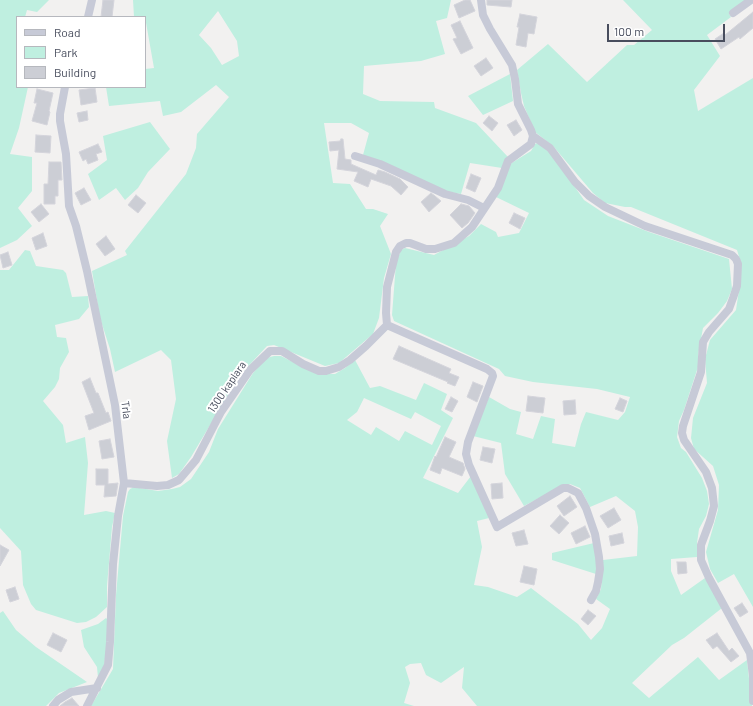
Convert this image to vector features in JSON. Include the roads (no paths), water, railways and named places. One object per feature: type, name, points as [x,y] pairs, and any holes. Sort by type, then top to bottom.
[{"type":"street","points":[[88,16],[92,0]]},
{"type":"street","points":[[481,0],[483,15],[512,65],[518,104],[531,130],[531,144],[508,161],[502,181],[472,227],[454,243],[431,250],[406,243],[398,249],[387,287],[387,324],[486,368],[492,373],[493,376],[468,442],[466,454],[472,471],[497,527],[563,488],[568,488],[578,494],[586,508],[595,534],[599,556],[600,569],[598,582],[596,591],[591,600]]},
{"type":"street","points":[[733,14],[751,0]]},
{"type":"street","name":"Trla","points":[[65,88],[60,122],[66,154],[69,206],[76,226],[87,271],[115,405],[124,483],[118,516],[113,564],[108,665],[87,706]]},
{"type":"street","points":[[532,136],[550,148],[589,196],[604,207],[645,226],[732,255],[736,258],[738,264],[737,286],[729,309],[709,332],[703,342],[701,372],[682,433],[684,440],[706,472],[712,488],[714,506],[701,545],[701,560],[709,578],[750,653],[753,676],[753,701]]},
{"type":"street","points":[[354,156],[380,164],[440,192],[468,200],[484,208]]},
{"type":"street","name":"1300 kaplara","points":[[124,483],[157,486],[168,485],[179,480],[196,460],[221,412],[250,370],[270,351],[282,351],[303,364],[326,372],[339,367],[350,360],[387,324]]},
{"type":"street","points":[[53,706],[58,700],[71,692],[96,688]]}]
